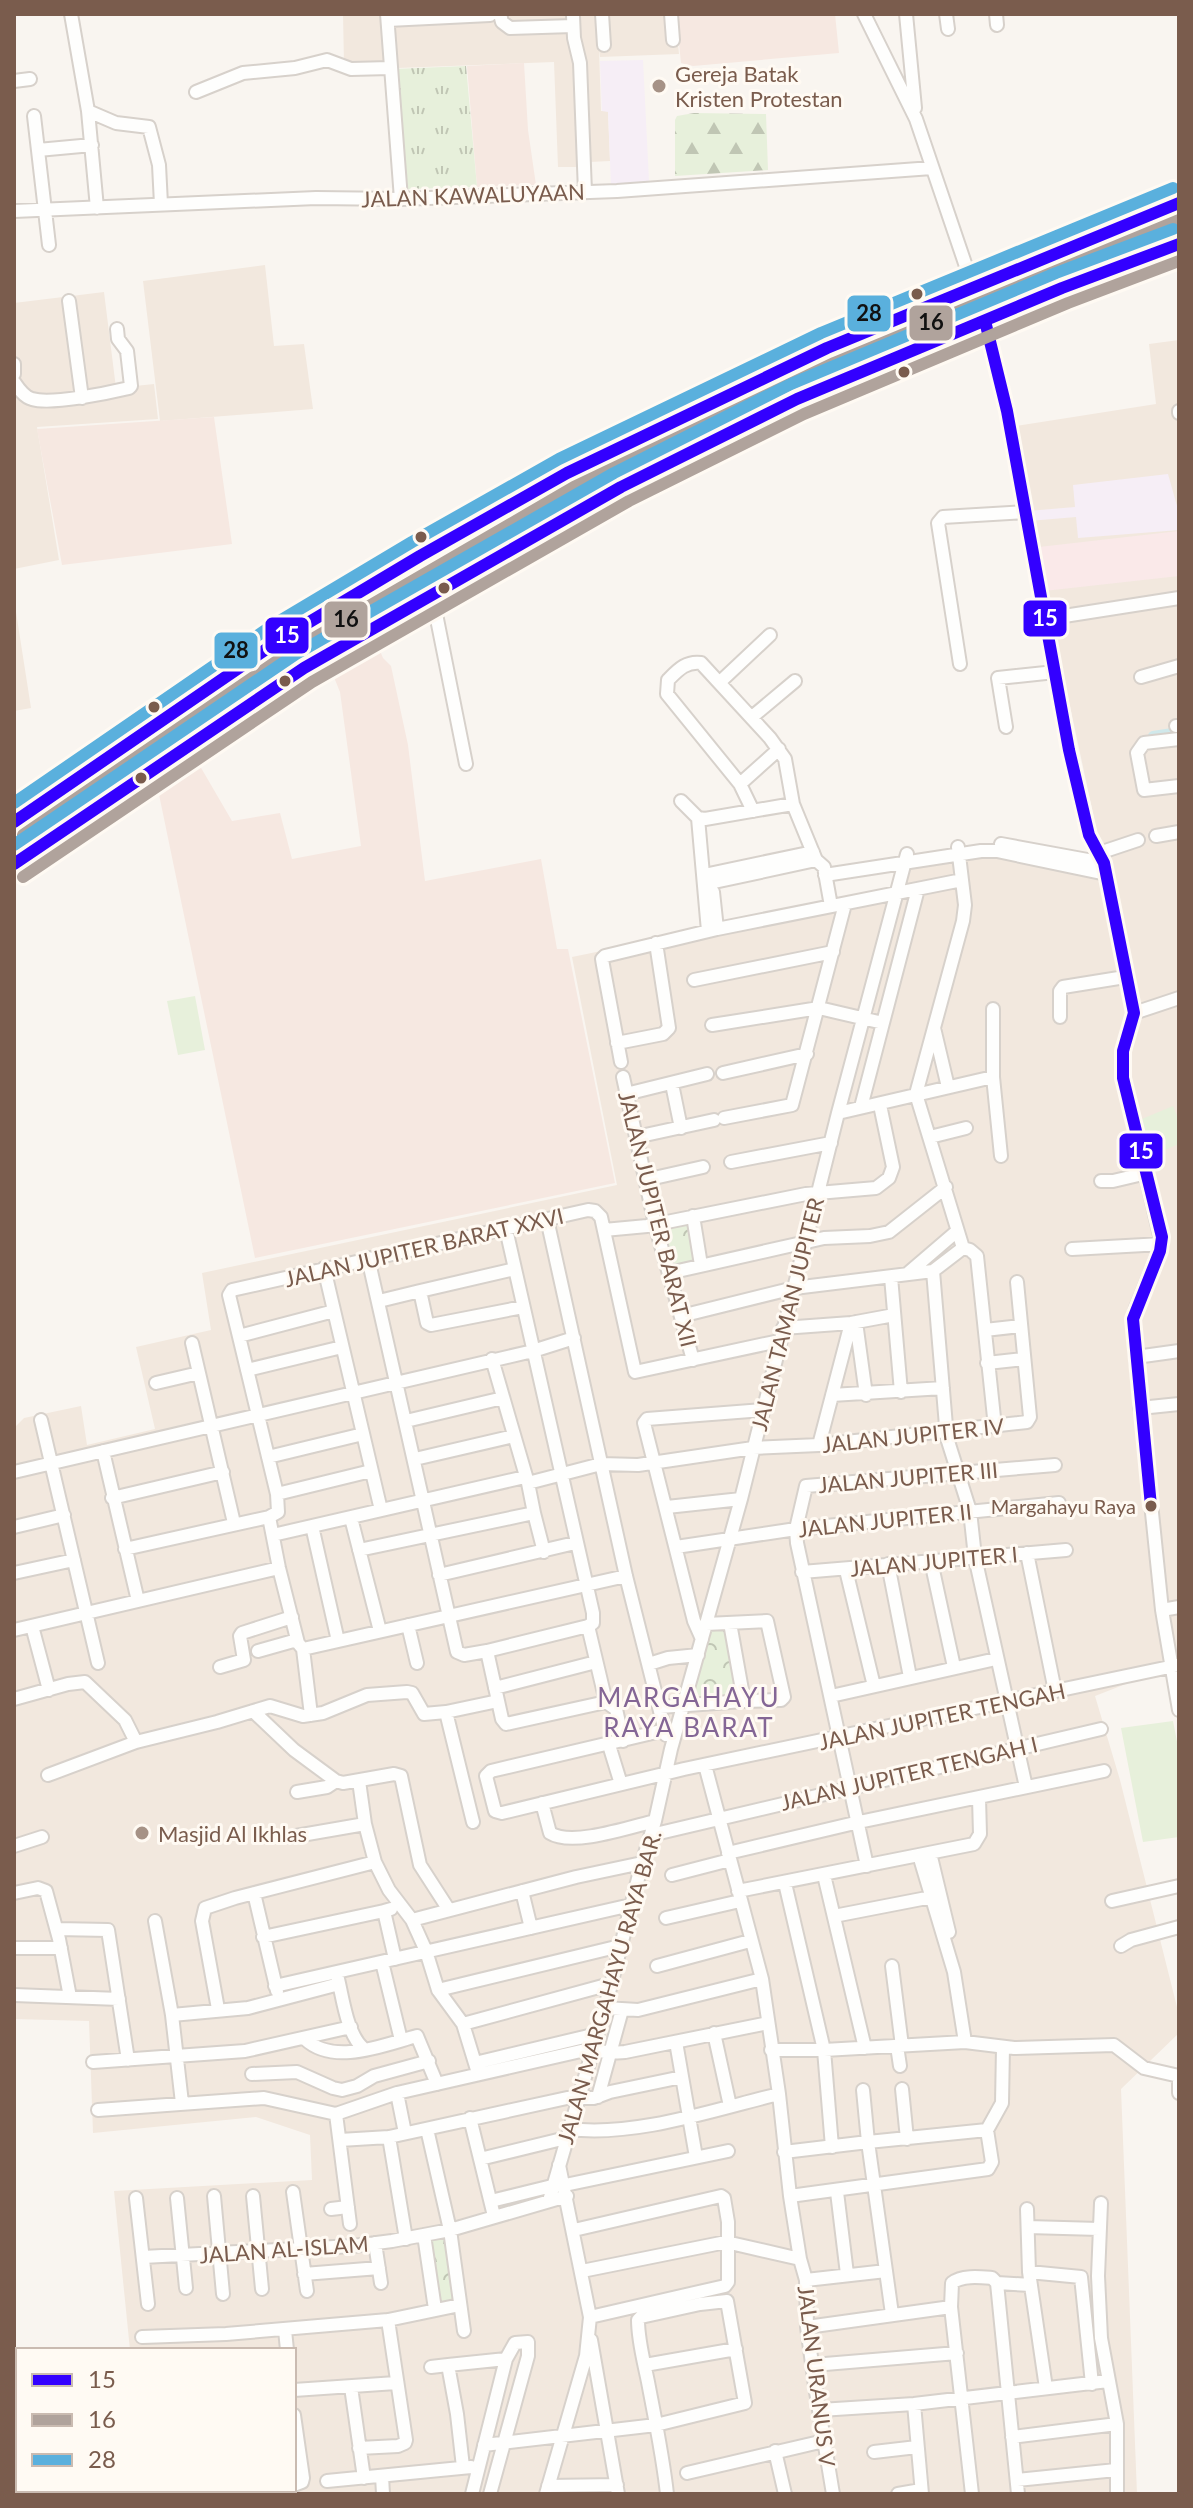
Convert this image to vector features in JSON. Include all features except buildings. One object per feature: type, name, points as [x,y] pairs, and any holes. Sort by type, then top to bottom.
[{"type":"highway","points":[[14,852],[326,643],[546,516],[679,436],[697,421],[855,349],[1179,215]]},
{"type":"highway","points":[[697,421],[856,363],[1084,267],[1179,231]]},
{"type":"highway","points":[[1062,288],[1084,267]]},
{"type":"highway","points":[[14,830],[304,636],[554,492],[679,436]]},
{"type":"highway","points":[[534,493],[554,492]]},
{"type":"highway","points":[[524,541],[546,516]]},
{"type":"highway","points":[[170,715],[194,707]]},
{"type":"main road","points":[[14,822],[321,614],[603,455],[697,421],[815,354],[1179,203]]},
{"type":"main road","points":[[14,864],[286,680],[634,480],[763,415],[1062,288],[1179,244]]},
{"type":"street","points":[[71,14],[88,111],[97,208]]},
{"type":"street","points":[[500,14],[502,22],[510,28],[573,21],[580,63],[585,192]]},
{"type":"street","points":[[602,14],[604,45]]},
{"type":"street","points":[[671,14],[673,40]]},
{"type":"street","points":[[864,14],[916,119],[973,287]]},
{"type":"street","points":[[906,14],[916,119]]},
{"type":"street","points":[[946,14],[948,29]]},
{"type":"street","points":[[401,199],[387,17],[490,15]]},
{"type":"street","points":[[196,92],[243,73],[295,68],[327,60],[351,69],[390,68]]},
{"type":"street","points":[[14,81],[30,79]]},
{"type":"street","points":[[88,111],[116,123],[149,127],[159,165],[161,204]]},
{"type":"street","points":[[34,116],[49,245]]},
{"type":"street","points":[[38,150],[92,145]]},
{"type":"street","name":"JALAN KAWALUYAAN","points":[[14,211],[47,212],[316,198],[401,199],[585,192],[932,168]]},
{"type":"street","points":[[69,301],[82,398]]},
{"type":"street","points":[[985,321],[997,362],[1069,750],[1087,827],[1103,863],[1134,1013],[1123,1051],[1122,1072],[1162,1244],[1133,1319],[1162,1610],[1175,1666],[1179,1710]]},
{"type":"street","points":[[14,382],[34,400],[82,398],[131,386],[127,351],[118,339],[117,329]]},
{"type":"street","points":[[14,364],[14,374]]},
{"type":"street","points":[[960,664],[938,523],[943,517],[1026,512]]},
{"type":"street","points":[[432,594],[466,764]]},
{"type":"street","points":[[1045,619],[1179,598]]},
{"type":"street","points":[[720,682],[770,635]]},
{"type":"street","points":[[753,811],[740,784],[674,705],[666,686],[683,666],[701,663],[779,749],[789,771],[793,804],[819,864],[831,906]]},
{"type":"street","points":[[1141,677],[1179,666]]},
{"type":"street","points":[[1006,727],[998,678],[1055,672]]},
{"type":"street","points":[[752,717],[795,681]]},
{"type":"street","points":[[1178,730],[1144,743],[1139,748],[1139,771],[1144,790],[1179,786]]},
{"type":"street","points":[[740,784],[779,749]]},
{"type":"street","points":[[681,801],[701,819],[712,930]]},
{"type":"street","points":[[701,819],[793,804]]},
{"type":"street","points":[[1156,836],[1179,832]]},
{"type":"street","points":[[708,879],[981,847],[1103,863],[1138,840]]},
{"type":"street","points":[[959,850],[965,905],[963,921],[916,1094],[963,1248]]},
{"type":"street","name":"JALAN TAMAN JUPITER","points":[[665,1773],[741,1499],[779,1341],[906,858]]},
{"type":"street","points":[[621,1062],[602,959],[627,949],[712,930],[895,896],[962,880]]},
{"type":"street","points":[[861,1107],[918,889]]},
{"type":"street","points":[[636,1137],[790,1106],[807,1054],[845,904]]},
{"type":"street","points":[[617,1043],[663,1034],[669,1028],[656,943]]},
{"type":"street","points":[[694,980],[833,952]]},
{"type":"street","points":[[1060,1017],[1060,991],[1063,987],[1125,977]]},
{"type":"street","points":[[1134,1013],[1179,998]]},
{"type":"street","points":[[712,1025],[819,1008],[883,1023]]},
{"type":"street","points":[[993,1009],[993,1077],[1001,1156]]},
{"type":"street","points":[[934,1025],[948,1087]]},
{"type":"street","points":[[723,1073],[807,1054]]},
{"type":"street","points":[[626,1094],[705,1074]]},
{"type":"street","name":"JALAN JUPITER BARAT XII","points":[[623,1077],[655,1224],[693,1360]]},
{"type":"street","points":[[838,1113],[993,1077]]},
{"type":"street","points":[[672,1084],[681,1128]]},
{"type":"street","points":[[779,1341],[635,1372],[604,1230],[655,1224],[818,1194],[876,1188],[893,1173],[880,1105]]},
{"type":"street","points":[[930,1137],[966,1128]]},
{"type":"street","points":[[731,1162],[831,1143]]},
{"type":"street","points":[[645,1180],[703,1167]]},
{"type":"street","points":[[1101,1181],[1147,1173]]},
{"type":"street","points":[[669,1273],[805,1242],[889,1232],[946,1187]]},
{"type":"street","name":"JALAN JUPITER BARAT XXVI","points":[[239,1336],[229,1295],[232,1290],[588,1210],[595,1211],[601,1217],[604,1230]]},
{"type":"street","points":[[693,1216],[701,1265]]},
{"type":"street","points":[[547,1219],[626,1576],[671,1749]]},
{"type":"street","points":[[368,1258],[457,1652],[464,1655],[487,1651],[588,1626],[594,1619],[506,1229]]},
{"type":"street","points":[[906,1275],[956,1232]]},
{"type":"street","points":[[1072,1249],[1162,1244]]},
{"type":"street","points":[[681,1316],[794,1288],[933,1271],[963,1248]]},
{"type":"street","points":[[963,1248],[977,1256],[995,1427]]},
{"type":"street","points":[[324,1268],[381,1510]]},
{"type":"street","points":[[379,1301],[515,1269]]},
{"type":"street","points":[[933,1271],[948,1431],[970,1511],[975,1557],[1026,1787]]},
{"type":"street","points":[[891,1277],[901,1392]]},
{"type":"street","name":"JALAN JUPITER IV","points":[[273,1535],[423,1500],[602,1467],[654,1463],[753,1448],[819,1445],[995,1427],[1029,1420],[1017,1282]]},
{"type":"street","points":[[420,1291],[427,1323],[431,1325],[523,1307]]},
{"type":"street","points":[[125,1549],[269,1517],[278,1512],[277,1494],[239,1336],[334,1311]]},
{"type":"street","points":[[783,1328],[894,1315]]},
{"type":"street","points":[[819,1445],[854,1322]]},
{"type":"street","points":[[854,1322],[866,1395]]},
{"type":"street","points":[[985,1330],[1021,1326]]},
{"type":"street","points":[[14,1472],[533,1351],[574,1338]]},
{"type":"street","points":[[192,1343],[234,1523]]},
{"type":"street","points":[[247,1370],[342,1347]]},
{"type":"street","points":[[1138,1357],[1179,1351]]},
{"type":"street","points":[[492,1359],[544,1552]]},
{"type":"street","points":[[987,1363],[1024,1359]]},
{"type":"street","points":[[156,1383],[199,1373]]},
{"type":"street","points":[[832,1395],[943,1388]]},
{"type":"street","points":[[406,1421],[503,1398]]},
{"type":"street","points":[[1143,1408],[1179,1404]]},
{"type":"street","points":[[702,1639],[694,1621],[644,1423],[647,1419],[763,1410]]},
{"type":"street","points":[[41,1420],[98,1663]]},
{"type":"street","points":[[268,1457],[363,1434]]},
{"type":"street","points":[[415,1459],[514,1436]]},
{"type":"street","points":[[103,1451],[138,1601]]},
{"type":"street","name":"JALAN JUPITER III","points":[[796,1529],[807,1485],[1055,1465]]},
{"type":"street","points":[[277,1494],[371,1471]]},
{"type":"street","points":[[112,1498],[223,1472]]},
{"type":"street","points":[[667,1507],[741,1499]]},
{"type":"street","name":"JALAN JUPITER II","points":[[676,1547],[796,1529],[1059,1503]]},
{"type":"street","points":[[359,1550],[534,1513]]},
{"type":"street","points":[[14,1527],[64,1515]]},
{"type":"street","points":[[269,1517],[300,1644],[311,1715]]},
{"type":"street","points":[[351,1518],[380,1631]]},
{"type":"street","points":[[312,1526],[338,1641]]},
{"type":"street","points":[[796,1529],[802,1572],[841,1737],[867,1866]]},
{"type":"street","points":[[439,1575],[575,1543]]},
{"type":"street","name":"JALAN JUPITER I","points":[[802,1572],[1066,1550]]},
{"type":"street","points":[[1027,1553],[1055,1691]]},
{"type":"street","points":[[14,1573],[74,1560]]},
{"type":"street","points":[[931,1561],[954,1667]]},
{"type":"street","points":[[888,1564],[910,1677]]},
{"type":"street","points":[[14,1630],[279,1568]]},
{"type":"street","points":[[846,1570],[874,1686]]},
{"type":"street","points":[[258,1651],[338,1641],[626,1576]]},
{"type":"street","points":[[1162,1610],[1179,1607]]},
{"type":"street","points":[[220,1667],[244,1660],[242,1633],[292,1617]]},
{"type":"street","points":[[660,1707],[685,1701],[781,1700],[784,1697],[767,1621],[706,1624]]},
{"type":"street","points":[[730,1623],[744,1701]]},
{"type":"street","points":[[408,1625],[417,1663]]},
{"type":"street","points":[[32,1626],[49,1690]]},
{"type":"street","points":[[588,1626],[606,1702],[616,1709],[623,1741]]},
{"type":"street","points":[[487,1651],[502,1719],[511,1725],[606,1702]]},
{"type":"street","points":[[649,1664],[698,1655]]},
{"type":"street","points":[[831,1696],[996,1659]]},
{"type":"street","points":[[48,1775],[136,1742],[270,1706],[292,1714],[311,1715],[367,1695],[407,1692],[412,1693],[424,1714],[446,1712],[596,1662]]},
{"type":"street","name":"JALAN JUPITER TENGAH","points":[[609,1745],[491,1771],[486,1776],[494,1807],[498,1813],[665,1773],[1175,1666]]},
{"type":"street","points":[[14,1699],[85,1682],[125,1720],[136,1742]]},
{"type":"street","points":[[253,1711],[294,1750],[336,1781]]},
{"type":"street","points":[[446,1712],[473,1822]]},
{"type":"street","name":"JALAN JUPITER TENGAH I","points":[[651,1835],[1101,1729]]},
{"type":"street","points":[[621,1784],[609,1745],[665,1730]]},
{"type":"street","name":"JALAN URANUS V","points":[[702,1766],[762,1979],[790,2196],[806,2280],[807,2327],[833,2494]]},
{"type":"street","points":[[672,1875],[729,1856],[859,1822],[1104,1771]]},
{"type":"street","name":"JALAN MARGAHAYU RAYA BAR.","points":[[549,2201],[561,2189],[559,2165],[605,2008],[665,1773]]},
{"type":"street","points":[[297,1792],[327,1787],[336,1781],[359,1781],[394,1774],[401,1776],[420,1865],[449,1910]]},
{"type":"street","points":[[359,1781],[365,1824],[375,1862],[400,1907],[412,1920],[438,1990],[463,2024],[476,2068]]},
{"type":"street","points":[[666,1918],[785,1883],[974,1844],[980,1834],[979,1798]]},
{"type":"street","points":[[542,1803],[550,1833],[559,1838],[587,1836],[655,1821]]},
{"type":"street","points":[[290,1837],[365,1824]]},
{"type":"street","points":[[14,1846],[42,1837]]},
{"type":"street","points":[[925,1854],[943,1926],[956,1962],[954,1972],[965,2042]]},
{"type":"street","points":[[218,2009],[202,1914],[210,1905],[375,1862]]},
{"type":"street","points":[[412,1920],[642,1863]]},
{"type":"street","points":[[824,1875],[865,2048]]},
{"type":"street","points":[[785,1883],[824,2050],[832,2147]]},
{"type":"street","points":[[1112,1901],[1179,1886]]},
{"type":"street","points":[[14,1893],[44,1889],[57,1929],[70,1997]]},
{"type":"street","points":[[522,1891],[531,1928]]},
{"type":"street","points":[[254,1893],[277,1992]]},
{"type":"street","points":[[834,1916],[935,1896]]},
{"type":"street","points":[[172,2015],[248,2008],[277,1992],[337,1978],[382,1962],[631,1905]]},
{"type":"street","points":[[263,1937],[400,1907]]},
{"type":"street","points":[[384,1911],[395,1959]]},
{"type":"street","points":[[155,1921],[172,2015],[182,2103]]},
{"type":"street","points":[[1121,1946],[1131,1940],[1179,1927]]},
{"type":"street","points":[[57,1929],[108,1930],[128,2060]]},
{"type":"street","points":[[657,1966],[750,1941]]},
{"type":"street","points":[[438,1990],[620,1946]]},
{"type":"street","points":[[14,1948],[61,1948]]},
{"type":"street","points":[[382,1962],[401,2040]]},
{"type":"street","points":[[892,1966],[900,2066]]},
{"type":"street","points":[[337,1978],[351,2027],[363,2048]]},
{"type":"street","points":[[605,2008],[629,2010],[762,1979]]},
{"type":"street","points":[[463,2024],[610,1984]]},
{"type":"street","points":[[14,1995],[119,1999]]},
{"type":"street","points":[[598,2097],[629,2010]]},
{"type":"street","points":[[396,2014],[417,2036],[437,2084]]},
{"type":"street","points":[[476,2068],[592,2049],[616,2053],[768,2023]]},
{"type":"street","points":[[93,2062],[245,2051],[351,2027]]},
{"type":"street","points":[[714,2033],[730,2106]]},
{"type":"street","points":[[98,2110],[264,2098],[336,2114],[397,2093],[437,2084],[476,2068],[597,2034]]},
{"type":"street","points":[[305,2039],[313,2046],[334,2053],[375,2049],[417,2036]]},
{"type":"street","points":[[676,2042],[696,2157]]},
{"type":"street","points":[[771,2050],[965,2042],[1003,2047],[1114,2045],[1141,2066],[1179,2077],[1179,2093]]},
{"type":"street","points":[[790,2196],[988,2169],[992,2162],[987,2130],[1002,2103],[1003,2047]]},
{"type":"street","points":[[252,2074],[297,2072],[342,2090],[374,2076],[429,2061]]},
{"type":"street","points":[[340,2140],[389,2137],[579,2097],[598,2097],[682,2077]]},
{"type":"street","points":[[902,2089],[907,2139]]},
{"type":"street","points":[[863,2090],[892,2314]]},
{"type":"street","points":[[397,2093],[405,2133]]},
{"type":"street","points":[[480,2159],[568,2133],[601,2131],[689,2116],[779,2094]]},
{"type":"street","points":[[336,2114],[350,2224]]},
{"type":"street","points":[[470,2118],[494,2216]]},
{"type":"street","points":[[427,2129],[450,2230],[464,2331]]},
{"type":"street","points":[[784,2152],[987,2130]]},
{"type":"street","points":[[389,2137],[406,2239]]},
{"type":"street","points":[[491,2201],[561,2189],[586,2180],[728,2151]]},
{"type":"street","points":[[561,2189],[582,2228],[589,2269],[590,2317],[586,2356],[547,2490],[617,2490],[589,2332]]},
{"type":"street","points":[[293,2192],[307,2291]]},
{"type":"street","points":[[837,2192],[847,2274]]},
{"type":"street","points":[[214,2196],[223,2294]]},
{"type":"street","points":[[253,2196],[262,2289]]},
{"type":"street","points":[[582,2228],[723,2196],[728,2222],[728,2282],[719,2289],[590,2317]]},
{"type":"street","points":[[136,2198],[148,2304]]},
{"type":"street","points":[[177,2198],[186,2288]]},
{"type":"street","name":"JALAN AL-ISLAM","points":[[143,2257],[259,2252],[406,2239],[450,2230],[549,2201]]},
{"type":"street","points":[[1101,2203],[1098,2276],[1101,2338],[1117,2424],[1117,2494]]},
{"type":"street","points":[[331,2209],[348,2207]]},
{"type":"street","points":[[1027,2209],[1030,2278],[1046,2388]]},
{"type":"street","points":[[1028,2227],[1099,2229]]},
{"type":"street","points":[[424,2235],[435,2309]]},
{"type":"street","points":[[589,2269],[726,2242],[800,2259]]},
{"type":"street","points":[[375,2243],[381,2283]]},
{"type":"street","points":[[304,2274],[379,2268]]},
{"type":"street","points":[[806,2280],[886,2271]]},
{"type":"street","points":[[997,2283],[1030,2278],[1098,2276]]},
{"type":"street","points":[[972,2494],[951,2307],[952,2283],[958,2278],[978,2277],[992,2278],[997,2283],[1018,2494]]},
{"type":"street","points":[[1081,2277],[1092,2384]]},
{"type":"street","points":[[484,2445],[656,2425],[745,2403],[730,2304],[723,2300],[641,2317],[638,2325],[656,2425],[667,2494]]},
{"type":"street","points":[[142,2337],[166,2343],[226,2334],[388,2320],[460,2305]]},
{"type":"street","points":[[807,2327],[951,2307]]},
{"type":"street","points":[[359,2448],[405,2443],[388,2320]]},
{"type":"street","points":[[285,2330],[287,2348]]},
{"type":"street","points":[[226,2334],[228,2348]]},
{"type":"street","points":[[472,2494],[506,2359],[515,2343],[528,2342],[528,2356],[490,2494]]},
{"type":"street","points":[[645,2365],[736,2349]]},
{"type":"street","points":[[813,2365],[957,2353]]},
{"type":"street","points":[[431,2367],[506,2359]]},
{"type":"street","points":[[448,2365],[463,2467]]},
{"type":"street","points":[[820,2410],[914,2404],[1108,2381]]},
{"type":"street","points":[[296,2390],[396,2383]]},
{"type":"street","points":[[351,2387],[364,2478]]},
{"type":"street","points":[[898,2494],[922,2492],[914,2404]]},
{"type":"street","points":[[1012,2437],[1117,2424]]},
{"type":"street","points":[[687,2473],[824,2441]]},
{"type":"street","points":[[874,2452],[917,2447]]},
{"type":"street","points":[[296,2449],[298,2483]]},
{"type":"street","points":[[775,2451],[785,2494]]},
{"type":"street","points":[[327,2481],[382,2476],[408,2468],[479,2467]]},
{"type":"street","points":[[1017,2480],[1116,2470]]},
{"type":"street","points":[[382,2476],[383,2494]]},
{"type":"shaded area","points":[[343,14],[675,14],[679,54],[600,57],[599,49],[601,111],[608,111],[610,161],[590,162],[589,167],[558,167],[554,62],[398,68],[378,62],[344,64]]},
{"type":"shaded area","points":[[676,14],[835,14],[839,53],[693,66],[681,63]]},
{"type":"shaded area","points":[[643,60],[649,181],[611,186],[608,112],[602,111],[600,61]]},
{"type":"shaded area","points":[[524,63],[528,130],[536,185],[477,187],[467,66]]},
{"type":"shaded area","points":[[265,265],[274,346],[304,344],[313,409],[160,421],[143,281]]},
{"type":"shaded area","points":[[104,292],[116,388],[154,384],[158,419],[37,427],[59,560],[14,569],[14,303]]},
{"type":"shaded area","points":[[1179,340],[1179,1677],[1172,1666],[1095,1696],[1120,1780],[1179,2015],[1179,2033],[1121,2089],[1137,2494],[157,2494],[296,2492],[296,2348],[130,2348],[114,2191],[312,2180],[310,2135],[256,2117],[93,2133],[89,2021],[14,2019],[14,1428],[24,1418],[81,1406],[87,1445],[155,1429],[136,1347],[211,1330],[202,1273],[617,1185],[572,957],[897,890],[905,861],[958,847],[1106,874],[1010,427],[1156,404],[1149,344]]},
{"type":"shaded area","points":[[214,417],[232,544],[62,565],[37,429]]},
{"type":"shaded area","points":[[1168,474],[1179,513],[1179,530],[1078,538],[1076,517],[1029,521],[1028,511],[1075,507],[1073,485]]},
{"type":"shaded area","points":[[1179,531],[1179,576],[1044,591],[1039,547]]},
{"type":"shaded area","points":[[14,599],[31,708],[14,711]]},
{"type":"shaded area","points":[[374,636],[383,658],[391,666],[408,745],[425,881],[541,859],[557,949],[568,949],[615,1183],[255,1258],[156,780],[193,754],[232,821],[280,813],[292,859],[361,846],[340,692],[329,665]]},
{"type":"green space","points":[[466,66],[477,187],[407,189],[394,69]]},
{"type":"green space","points":[[694,113],[766,114],[768,170],[675,176],[675,120],[677,116]]},
{"type":"green space","points":[[195,996],[205,1050],[178,1055],[167,1001]]},
{"type":"green space","points":[[1173,1106],[1179,1121],[1179,1144],[1148,1157],[1137,1121]]},
{"type":"green space","points":[[690,1221],[698,1264],[672,1270],[660,1228]]},
{"type":"green space","points":[[709,1628],[726,1628],[738,1695],[702,1699],[693,1687]]},
{"type":"green space","points":[[1173,1721],[1179,1752],[1179,1837],[1143,1842],[1121,1728]]},
{"type":"green space","points":[[446,2235],[457,2301],[442,2302],[428,2237]]},
{"type":"waterway","points":[[1153,736],[1179,732]]},
{"type":"transit line","name":"28","points":[[14,803],[273,625],[559,459],[821,333],[1173,188]]},
{"type":"transit line","name":"15","points":[[14,822],[281,639],[567,473],[827,348],[1179,203]]},
{"type":"transit line","name":"16","points":[[23,835],[290,652],[574,487],[834,363],[1179,220]]},
{"type":"transit line","name":"28","points":[[14,845],[296,654],[614,473],[791,384],[1056,273],[1173,229]]},
{"type":"transit line","name":"15","points":[[14,864],[304,668],[621,487],[797,399],[1062,288],[1179,244]]},
{"type":"transit line","name":"16","points":[[23,877],[312,682],[629,501],[804,414],[1068,303],[1179,261]]},
{"type":"transit line","name":"15","points":[[985,321],[1007,411],[1069,750],[1089,835],[1104,863],[1134,1013],[1123,1051],[1123,1078],[1162,1237],[1160,1251],[1133,1319],[1151,1506]]},
{"type":"place","name":"Gereja Batak Kristen Protestan","points":[[659,86]]},
{"type":"place","name":"Margahayu Raya","points":[[1151,1506]]},
{"type":"place","name":"Masjid Al Ikhlas","points":[[142,1833]]},
{"type":"district","name":"MARGAHAYU RAYA BARAT","points":[[689,1712]]}]
